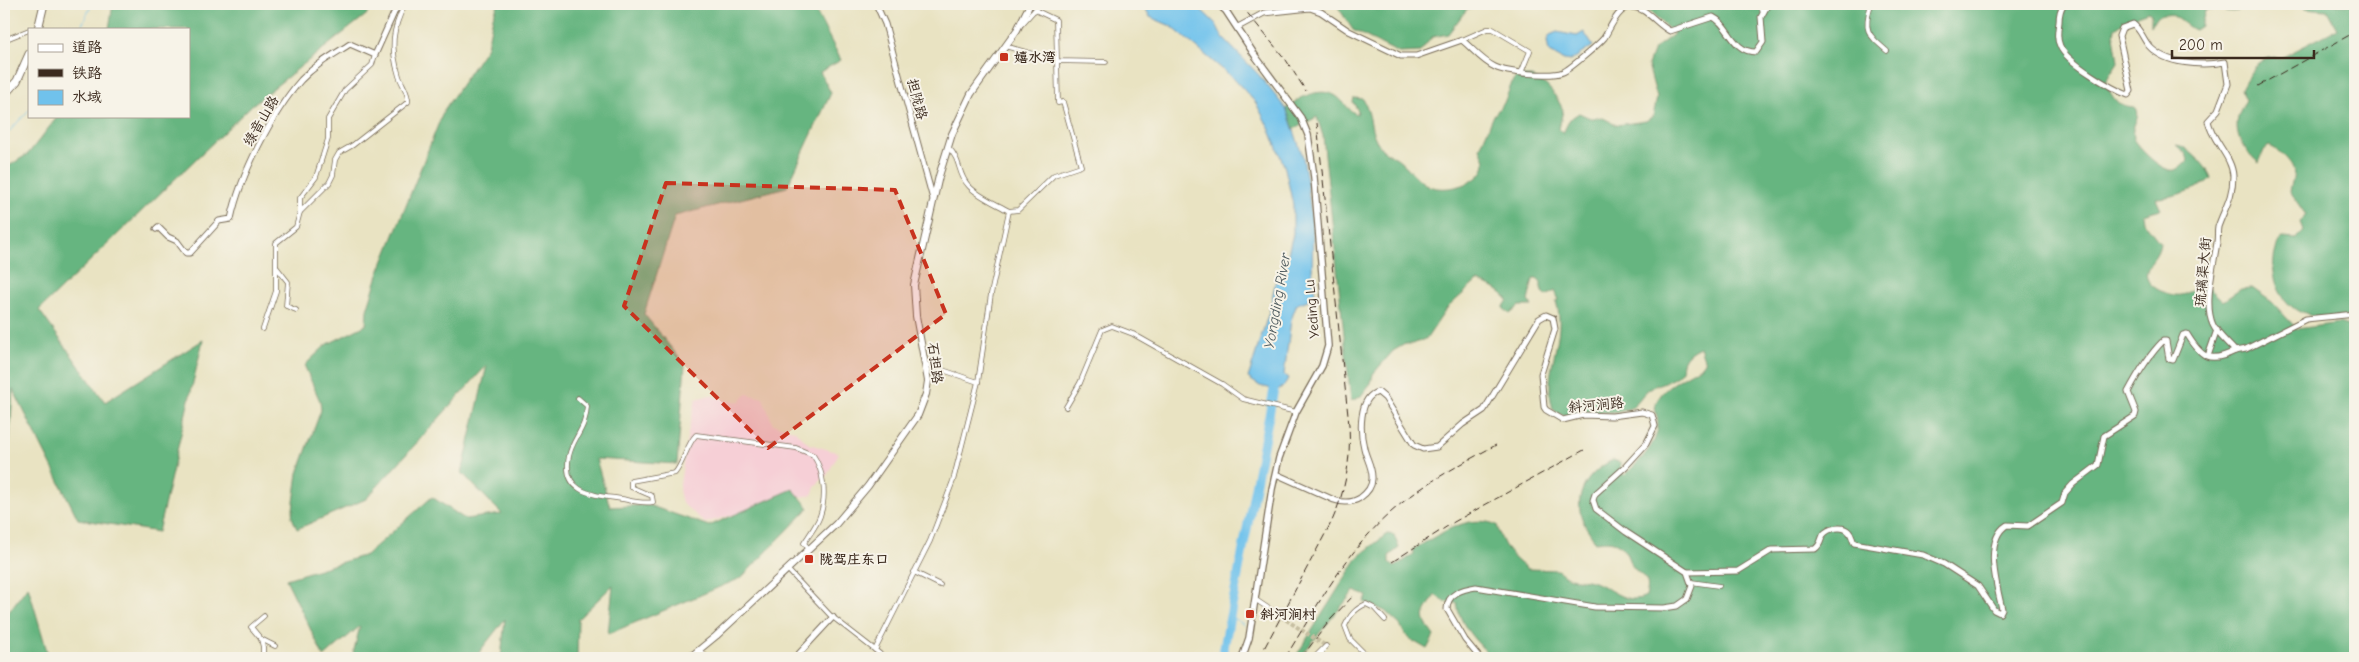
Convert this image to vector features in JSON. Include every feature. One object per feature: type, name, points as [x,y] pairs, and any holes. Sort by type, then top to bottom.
[{"type":"highway","points":[[36,28],[44,4]]},
{"type":"highway","points":[[4,95],[17,81],[28,56]]},
{"type":"main road","name":"石担路","points":[[689,658],[788,570],[856,501],[918,415],[926,394],[928,381],[916,316],[914,285],[916,268],[948,147],[971,94],[1017,30],[1030,4]]},
{"type":"main road","name":"Yeding Lu","points":[[1218,4],[1238,27],[1256,57],[1301,118],[1309,143],[1314,177],[1328,346],[1322,366],[1296,412],[1276,474],[1249,638],[1242,658]]},
{"type":"street","points":[[264,329],[276,291],[276,243],[296,227],[300,212],[300,198],[304,190],[316,177],[328,139],[328,119],[345,90],[372,65],[398,4]]},
{"type":"street","points":[[300,212],[329,183],[333,175],[335,160],[339,153],[353,145],[408,102],[408,97],[399,76],[393,41],[396,23],[405,4]]},
{"type":"street","name":"担陇路","points":[[876,4],[885,24],[934,202]]},
{"type":"street","points":[[1017,30],[1040,4]]},
{"type":"street","points":[[1759,4],[1763,12]]},
{"type":"street","points":[[1462,40],[1493,66],[1507,72],[1563,72],[1600,43],[1615,19],[1627,8],[1632,7],[1641,10],[1670,31],[1713,17],[1722,24],[1735,42],[1752,52],[1759,49],[1763,42],[1761,18],[1768,4]]},
{"type":"street","points":[[1871,4],[1866,18],[1867,30],[1871,38],[1887,51]]},
{"type":"street","name":"琉璃渠大街","points":[[2064,4],[2059,15],[2058,39],[2060,47],[2081,68],[2121,93],[2128,95],[2132,91],[2119,36],[2122,28],[2132,24],[2137,27],[2150,47],[2176,60],[2207,65],[2225,62],[2228,84],[2218,110],[2208,121],[2210,129],[2224,153],[2233,174],[2228,208],[2218,228],[2211,283],[2210,318],[2217,330],[2235,351]]},
{"type":"street","points":[[1238,27],[1264,13],[1310,8],[1321,12],[1349,31],[1401,56],[1416,56],[1487,29],[1493,29],[1530,50],[1521,73]]},
{"type":"street","points":[[948,147],[956,155],[963,178],[968,186],[1009,211],[1018,210],[1054,175],[1081,166],[1063,102],[1058,103],[1056,20],[1035,10]]},
{"type":"street","points":[[4,40],[28,30]]},
{"type":"street","name":"绿音山路","points":[[156,229],[158,227],[168,237],[177,241],[182,251],[190,253],[219,221],[231,219],[247,169],[283,104],[301,79],[319,64],[350,44],[376,55]]},
{"type":"street","points":[[1005,46],[1057,61],[1106,62]]},
{"type":"street","points":[[875,650],[930,541],[953,481],[978,382],[991,294],[1009,211]]},
{"type":"street","points":[[276,268],[288,282],[286,306],[296,310]]},
{"type":"street","points":[[1480,658],[1465,640],[1447,609],[1447,602],[1458,592],[1476,587],[1595,607],[1664,608],[1677,606],[1687,599],[1691,582],[1687,572],[1738,572],[1772,550],[1815,549],[1820,546],[1824,534],[1836,528],[1848,531],[1854,543],[1891,552],[1923,555],[1944,564],[1978,586],[1994,610],[2000,613],[2002,609],[1992,558],[2003,527],[2014,524],[2028,526],[2038,520],[2062,503],[2065,493],[2073,484],[2095,469],[2104,436],[2136,416],[2136,412],[2128,398],[2128,392],[2142,365],[2163,341],[2166,341],[2168,345],[2169,359],[2175,359],[2180,340],[2183,335],[2188,334],[2195,347],[2213,359],[2219,359],[2235,351],[2254,346],[2306,319],[2355,314]]},
{"type":"street","name":"斜河涧路","points":[[1276,474],[1334,500],[1343,502],[1356,500],[1368,492],[1373,480],[1363,447],[1362,426],[1364,406],[1370,397],[1378,392],[1385,398],[1407,436],[1418,448],[1428,450],[1437,447],[1463,424],[1484,410],[1539,319],[1548,316],[1555,322],[1555,329],[1540,374],[1542,402],[1546,410],[1563,420],[1583,415],[1619,416],[1642,412],[1650,413],[1655,418],[1654,430],[1646,444],[1626,467],[1595,494],[1596,509],[1626,532],[1687,572]]},
{"type":"street","points":[[1066,407],[1080,383],[1102,330],[1112,326],[1133,334],[1243,399],[1296,412]]},
{"type":"street","points":[[2208,356],[2217,330]]},
{"type":"street","points":[[925,364],[978,382]]},
{"type":"street","points":[[578,398],[587,406],[587,417],[584,427],[569,454],[567,467],[572,480],[585,494],[653,502],[652,496],[631,487],[631,481],[675,473],[683,462],[692,439],[696,435],[796,448],[813,455],[823,473],[822,500],[820,516],[804,543],[809,550]]},
{"type":"street","points":[[788,570],[809,595],[833,617],[880,654],[878,658]]},
{"type":"street","points":[[914,572],[940,585]]},
{"type":"street","points":[[1691,582],[1719,586]]},
{"type":"street","points":[[1256,600],[1272,610]]},
{"type":"street","points":[[1365,658],[1364,653],[1350,639],[1345,626],[1351,615],[1358,608],[1366,604],[1374,608],[1385,620]]},
{"type":"street","points":[[264,616],[251,627],[261,639],[275,646]]},
{"type":"street","points":[[795,658],[833,617]]},
{"type":"street","points":[[261,639],[263,658]]},
{"type":"street","points":[[1314,658],[1325,648],[1318,658]]},
{"type":"street","points":[[700,650],[708,658]]},
{"type":"highlighted area","points":[[666,183],[895,190],[946,314],[768,448],[624,306]]},
{"type":"shaded area","points":[[747,394],[763,398],[773,424],[794,430],[809,444],[839,453],[827,475],[816,485],[812,495],[784,500],[705,523],[682,503],[679,490],[688,433],[696,399],[710,395],[732,402],[740,401]]},
{"type":"green space","points":[[113,4],[380,4],[252,105],[39,310],[105,402],[203,340],[158,532],[78,519],[13,389],[4,531],[4,169],[28,154],[56,118],[190,118],[190,28],[109,28]]},
{"type":"green space","points":[[498,4],[812,4],[841,60],[820,72],[831,93],[787,187],[675,216],[644,314],[685,365],[677,464],[596,459],[610,507],[648,505],[709,526],[793,489],[809,508],[741,578],[608,634],[613,585],[578,619],[577,658],[501,658],[505,619],[480,651],[479,658],[352,658],[360,626],[324,657],[286,579],[366,555],[432,497],[465,519],[502,514],[462,473],[487,365],[366,499],[297,529],[292,517],[298,473],[321,410],[320,401],[305,367],[306,364],[326,345],[366,325],[367,310],[378,275],[444,110],[487,47],[493,17]]},
{"type":"green space","points":[[1336,4],[1366,4],[1378,10],[1376,4],[1483,4],[1467,9],[1448,34],[1432,37],[1420,52],[1399,53],[1353,30]]},
{"type":"green space","points":[[1644,4],[2241,4],[2237,11],[2233,12],[2213,9],[2205,11],[2201,26],[2195,30],[2178,18],[2168,14],[2158,16],[2151,26],[2151,14],[2148,12],[2128,19],[2115,28],[2114,36],[2118,62],[2105,82],[2116,101],[2124,106],[2136,108],[2138,115],[2133,129],[2133,139],[2152,159],[2164,168],[2175,170],[2188,160],[2186,154],[2176,145],[2181,146],[2199,160],[2211,178],[2201,186],[2185,192],[2156,198],[2161,209],[2142,214],[2143,221],[2160,243],[2158,251],[2147,271],[2147,276],[2152,286],[2176,295],[2184,294],[2202,285],[2210,289],[2223,301],[2241,289],[2252,288],[2272,302],[2297,329],[2339,323],[2355,328],[2355,658],[1493,658],[1475,640],[1465,626],[1458,611],[1457,603],[1445,602],[1435,595],[1424,616],[1426,624],[1434,636],[1427,649],[1408,638],[1400,625],[1385,611],[1364,602],[1367,596],[1354,591],[1299,658],[1296,656],[1358,557],[1387,534],[1394,535],[1399,548],[1389,556],[1389,563],[1395,567],[1414,554],[1412,550],[1453,527],[1475,521],[1486,522],[1497,525],[1501,538],[1508,550],[1517,561],[1528,569],[1558,570],[1568,577],[1594,582],[1626,598],[1639,599],[1646,596],[1646,580],[1631,564],[1623,548],[1613,542],[1595,542],[1584,524],[1580,511],[1581,493],[1590,477],[1604,465],[1613,460],[1621,463],[1620,468],[1624,476],[1646,453],[1657,433],[1656,402],[1672,385],[1702,366],[1705,362],[1700,347],[1692,351],[1686,358],[1682,370],[1676,377],[1648,389],[1636,403],[1626,410],[1561,415],[1553,409],[1550,394],[1550,380],[1559,329],[1556,301],[1559,300],[1555,291],[1546,296],[1541,289],[1541,283],[1537,279],[1533,279],[1528,301],[1532,306],[1519,306],[1510,314],[1503,308],[1508,300],[1505,296],[1494,288],[1477,281],[1447,308],[1427,338],[1413,344],[1405,344],[1393,351],[1373,374],[1371,383],[1360,397],[1351,401],[1323,136],[1317,117],[1294,129],[1286,109],[1302,97],[1323,92],[1336,96],[1351,111],[1357,114],[1358,111],[1353,102],[1354,98],[1363,99],[1374,136],[1383,150],[1397,158],[1429,186],[1445,188],[1463,185],[1479,176],[1483,170],[1485,160],[1480,148],[1494,115],[1504,103],[1513,80],[1518,76],[1533,78],[1551,90],[1563,110],[1559,129],[1563,133],[1570,119],[1579,113],[1590,118],[1603,118],[1617,125],[1646,121],[1653,116],[1657,98],[1648,65],[1654,49],[1674,34]]},
{"type":"green space","points":[[2302,4],[2353,4],[2355,10],[2355,316],[2311,316],[2296,310],[2283,297],[2275,279],[2274,259],[2277,246],[2283,238],[2296,239],[2303,230],[2300,222],[2306,215],[2290,192],[2294,172],[2288,160],[2269,146],[2264,150],[2259,163],[2246,149],[2238,134],[2238,118],[2246,100],[2241,89],[2256,66],[2267,58],[2281,58],[2337,29],[2327,10],[2305,8]]},
{"type":"green space","points":[[28,586],[49,658],[4,658],[4,618]]},
{"type":"water","points":[[1143,4],[1195,4],[1216,24],[1223,38],[1259,75],[1286,109],[1290,119],[1303,157],[1307,181],[1313,229],[1312,277],[1315,293],[1308,300],[1297,304],[1291,320],[1284,375],[1288,378],[1284,386],[1277,390],[1260,386],[1248,378],[1269,312],[1277,275],[1286,261],[1293,234],[1293,205],[1285,168],[1270,130],[1256,103],[1234,79],[1171,26],[1150,17]]},
{"type":"water","points":[[1557,32],[1577,36],[1584,32],[1593,46],[1570,61],[1564,60],[1549,52],[1547,41],[1550,35]]},
{"type":"waterway","points":[[80,28],[92,4]]},
{"type":"waterway","points":[[4,137],[28,111]]},
{"type":"waterway","name":"Yongding River","points":[[1222,658],[1276,379]]},
{"type":"waterway","points":[[1230,615],[1244,625]]},
{"type":"tunnel","points":[[1271,610],[1326,646]]},
{"type":"railway","points":[[1240,4],[1286,60],[1306,91]]},
{"type":"railway","points":[[2258,86],[2355,32]]},
{"type":"railway","points":[[1259,658],[1332,521],[1344,486],[1348,462],[1349,425],[1317,123]]},
{"type":"railway","points":[[1285,658],[1345,563],[1374,529],[1390,513],[1427,484],[1496,445]]},
{"type":"railway","points":[[1392,562],[1454,522],[1584,450]]},
{"type":"railway","points":[[1301,658],[1331,619],[1355,594]]},
{"type":"place","name":"嬉水湾","points":[[1004,57]]},
{"type":"place","name":"陇驾庄东口","points":[[809,559]]},
{"type":"place","name":"斜河涧村","points":[[1250,614]]}]
